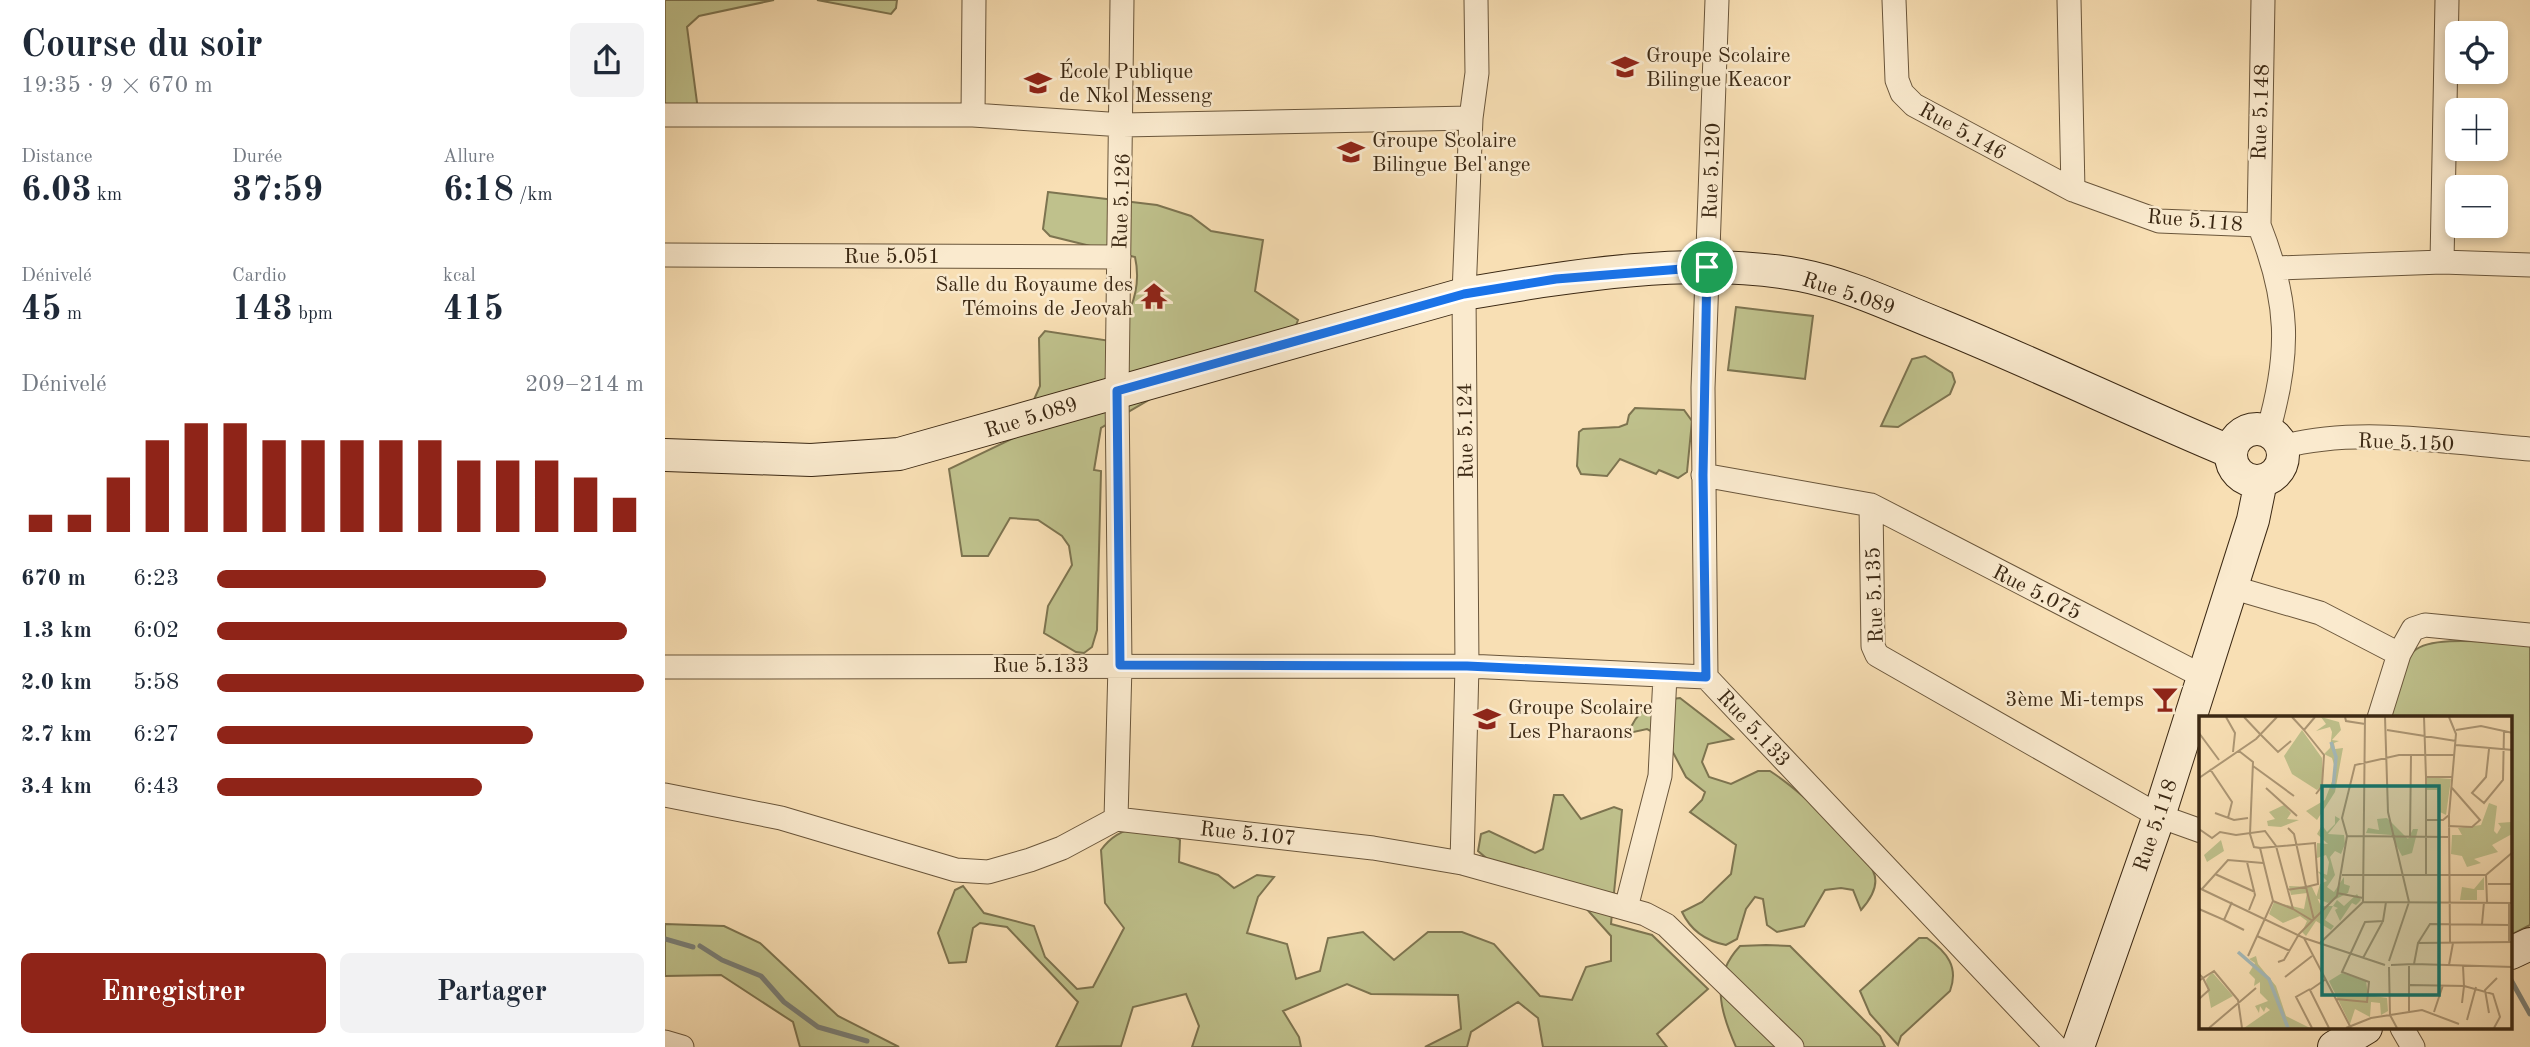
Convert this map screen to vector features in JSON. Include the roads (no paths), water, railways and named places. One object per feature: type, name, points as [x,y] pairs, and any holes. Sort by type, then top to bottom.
[{"type":"street","points":[[973,115],[974,0]]},
{"type":"street","points":[[1122,0],[1123,125],[1471,118]]},
{"type":"street","name":"Rue 5.124","points":[[1462,863],[1467,666],[1464,294],[1471,118],[1477,73],[1476,0]]},
{"type":"street","name":"Rue 5.120","points":[[1706,677],[1703,475],[1707,267],[1717,0]]},
{"type":"street","name":"Rue 5.146","points":[[1894,0],[1897,80],[1908,99],[1914,105],[2073,190]]},
{"type":"street","points":[[2069,0],[2073,190]]},
{"type":"street","name":"Rue 5.148","points":[[2259,225],[2263,0]]},
{"type":"street","points":[[2442,262],[2447,0]]},
{"type":"street","name":"Rue 5.126","points":[[665,115],[973,115],[1123,125],[1117,391],[1120,665],[1116,819]]},
{"type":"street","name":"Rue 5.118","points":[[2073,190],[2133,214],[2159,220],[2259,225],[2276,268],[2285,345],[2275,439]]},
{"type":"street","name":"Rue 5.051","points":[[665,255],[1119,257]]},
{"type":"street","points":[[2276,268],[2442,262],[2530,265]]},
{"type":"street","name":"Rue 5.089","points":[[665,455],[811,460],[899,454],[1464,294],[1556,279],[1707,267],[1801,275],[1896,307],[2231,452]]},
{"type":"street","points":[[2258,428],[2275,439],[2279,469],[2261,481],[2250,481],[2240,476],[2233,467],[2231,452],[2237,436],[2246,430],[2258,428]]},
{"type":"street","name":"Rue 5.150","points":[[2275,439],[2355,439],[2530,449]]},
{"type":"street","points":[[1703,475],[1871,505]]},
{"type":"street","name":"Rue 5.118","points":[[2078,1047],[2159,816],[2204,677],[2261,481]]},
{"type":"street","name":"Rue 5.075","points":[[1871,505],[2204,677]]},
{"type":"street","name":"Rue 5.135","points":[[1871,505],[1873,646],[1877,655],[2159,816]]},
{"type":"street","points":[[2231,587],[2320,613],[2399,654]]},
{"type":"street","points":[[2380,716],[2399,654],[2413,629],[2425,625],[2530,635]]},
{"type":"street","name":"Rue 5.133","points":[[665,667],[1467,666],[1706,677],[2056,1047]]},
{"type":"street","points":[[1626,908],[1660,776],[1665,676]]},
{"type":"street","points":[[665,795],[781,818],[956,870],[988,872],[1062,848],[1116,819]]},
{"type":"street","points":[[2159,816],[2199,830]]},
{"type":"street","name":"Rue 5.107","points":[[1116,819],[1373,848],[1462,863],[1626,908],[1666,925],[1792,1047]]},
{"type":"street","points":[[2513,953],[2530,944]]},
{"type":"street","points":[[2334,1047],[2363,1030]]},
{"type":"street","points":[[2403,1030],[2413,1047]]},
{"type":"street","points":[[665,1042],[682,1047]]},
{"type":"waterway","points":[[665,939],[693,947]]},
{"type":"waterway","points":[[700,946],[722,960],[761,976],[784,1002],[818,1027],[867,1041]]},
{"type":"waterway","points":[[2513,984],[2530,1014]]},
{"type":"place","name":"Groupe Scolaire Bilingue Keacor","points":[[1625,67]]},
{"type":"place","name":"École Publique de Nkol Messeng","points":[[1038,83]]},
{"type":"place","name":"Groupe Scolaire Bilingue Bel'ange","points":[[1351,152]]},
{"type":"place","name":"Salle du Royaume des Témoins de Jeovah","points":[[1154,296]]},
{"type":"place","name":"3ème Mi-temps","points":[[2165,699]]},
{"type":"place","name":"Groupe Scolaire Les Pharaons","points":[[1487,719]]}]
